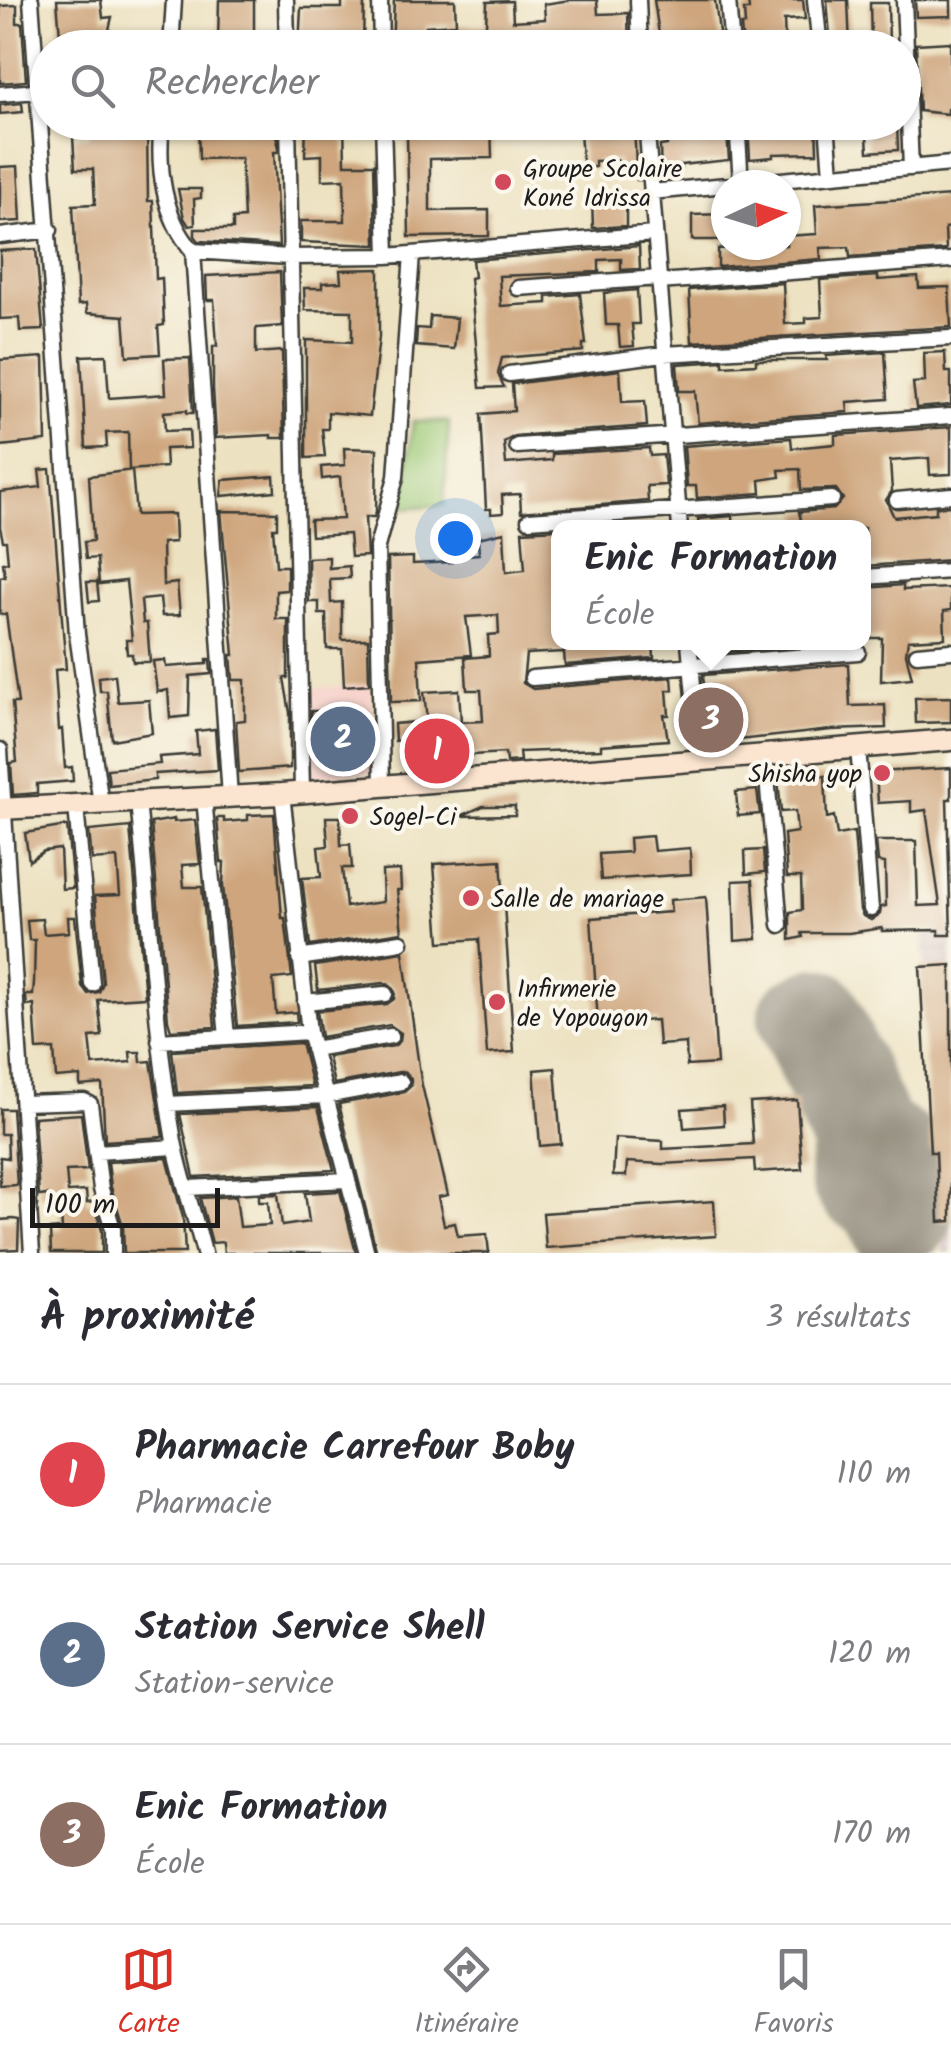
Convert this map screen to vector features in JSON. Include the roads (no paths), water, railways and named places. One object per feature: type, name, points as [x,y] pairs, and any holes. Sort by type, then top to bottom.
[{"type":"street","points":[[31,0],[33,30]]},
{"type":"street","points":[[172,30],[174,0]]},
{"type":"street","points":[[286,0],[287,30]]},
{"type":"street","points":[[380,0],[381,30]]},
{"type":"street","points":[[638,0],[639,30]]},
{"type":"street","points":[[728,0],[730,30]]},
{"type":"street","points":[[815,0],[818,30]]},
{"type":"street","points":[[904,0],[905,30]]},
{"type":"street","points":[[0,94],[30,92]]},
{"type":"street","points":[[42,140],[77,634],[101,804]]},
{"type":"street","points":[[163,140],[164,192],[174,225],[194,251],[230,797]]},
{"type":"street","points":[[288,140],[292,793],[299,958],[308,1032],[366,1253]]},
{"type":"street","points":[[384,140],[387,256]]},
{"type":"street","points":[[647,140],[679,520]]},
{"type":"street","points":[[738,140],[740,170]]},
{"type":"street","points":[[828,140],[832,175]]},
{"type":"street","points":[[910,140],[911,168]]},
{"type":"street","points":[[801,178],[951,164]]},
{"type":"street","points":[[651,192],[711,186]]},
{"type":"street","points":[[0,236],[50,230]]},
{"type":"street","points":[[194,251],[387,256],[654,234]]},
{"type":"street","points":[[382,786],[377,547],[396,477],[412,254]]},
{"type":"street","points":[[518,288],[951,260]]},
{"type":"street","points":[[510,374],[664,354],[951,338]]},
{"type":"street","points":[[517,446],[951,416]]},
{"type":"street","points":[[897,500],[951,495]]},
{"type":"street","points":[[529,520],[832,499]]},
{"type":"street","points":[[871,576],[951,571]]},
{"type":"street","points":[[690,650],[700,760]]},
{"type":"street","points":[[917,654],[951,651]]},
{"type":"street","points":[[532,678],[858,652]]},
{"type":"street","points":[[3,810],[292,793],[951,740]]},
{"type":"street","points":[[858,747],[870,909]]},
{"type":"street","points":[[0,750],[7,957],[32,1253]]},
{"type":"street","points":[[766,755],[780,925]]},
{"type":"street","points":[[204,798],[227,1036]]},
{"type":"street","points":[[138,802],[168,1104],[175,1147],[204,1253]]},
{"type":"street","points":[[76,806],[92,984]]},
{"type":"street","points":[[299,958],[401,942]]},
{"type":"street","points":[[305,1002],[384,994]]},
{"type":"street","points":[[159,1041],[308,1032]]},
{"type":"street","points":[[313,1049],[391,1036]]},
{"type":"street","points":[[168,1104],[325,1096],[401,1082]]},
{"type":"street","points":[[22,1103],[90,1104],[101,1189],[113,1229],[113,1253]]},
{"type":"street","points":[[97,1152],[175,1147]]},
{"type":"street","points":[[188,1188],[347,1180]]},
{"type":"place","name":"Groupe Scolaire Koné Idrissa","points":[[503,182]]},
{"type":"place","name":"Enic Formation","points":[[711,720]]},
{"type":"place","name":"Station Service Shell","points":[[343,739]]},
{"type":"place","name":"Pharmacie Carrefour Boby","points":[[437,751]]},
{"type":"place","name":"Shisha yop","points":[[882,773]]},
{"type":"place","name":"Sogel-Ci","points":[[350,816]]},
{"type":"place","name":"Salle de mariage","points":[[471,898]]},
{"type":"place","name":"Infirmerie de Yopougon","points":[[497,1002]]}]
